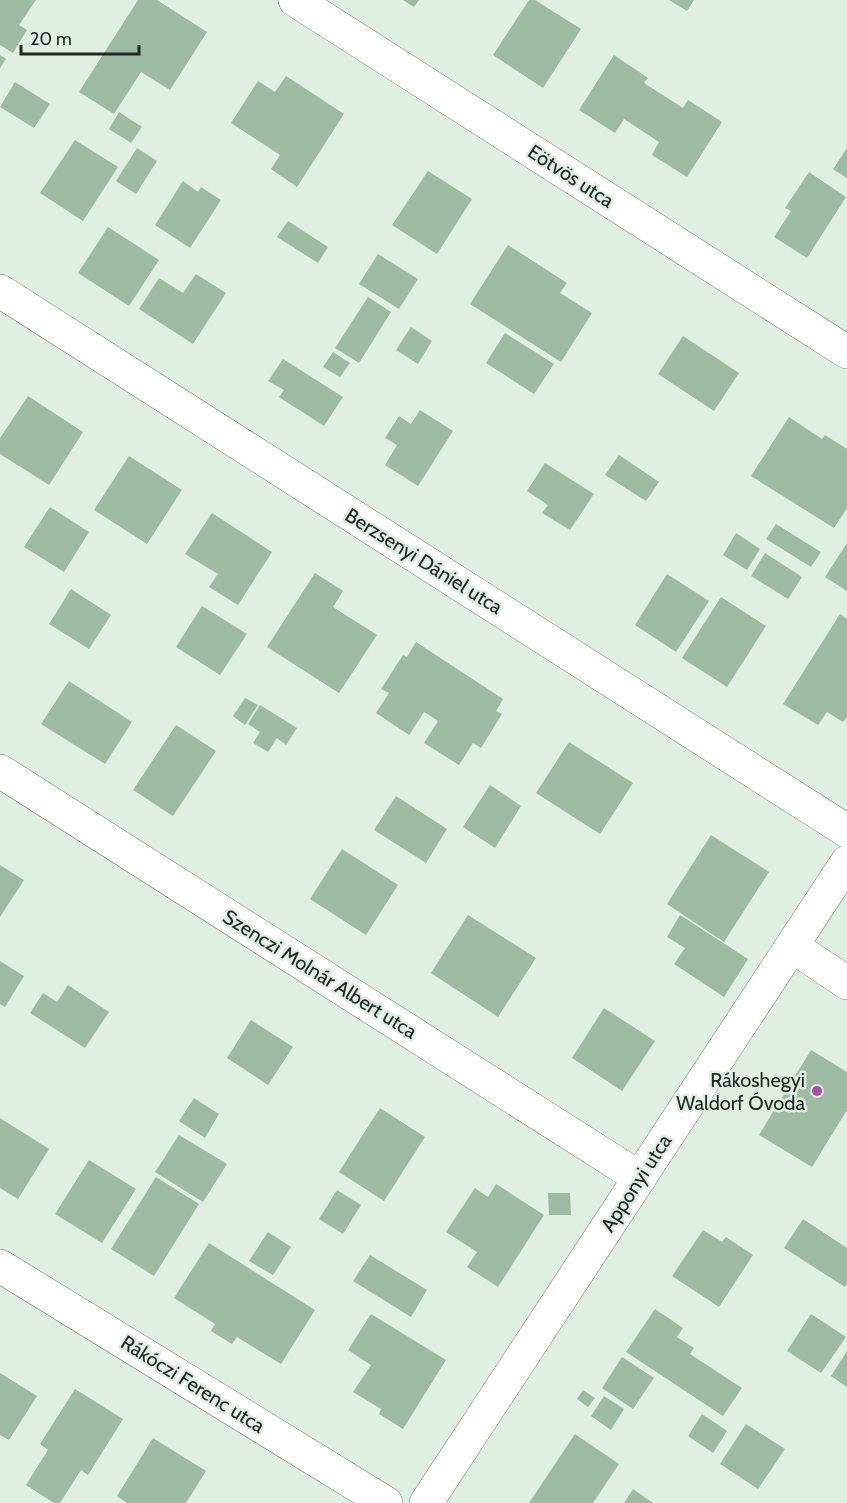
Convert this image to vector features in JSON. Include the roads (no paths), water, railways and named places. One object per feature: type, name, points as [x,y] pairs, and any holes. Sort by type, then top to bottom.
[{"type":"street","name":"Eötvös utca","points":[[295,0],[847,352]]},
{"type":"street","name":"Berzsenyi Dániel utca","points":[[0,291],[847,831]]},
{"type":"street","name":"Szenczi Molnár Albert utca","points":[[0,771],[640,1178]]},
{"type":"street","name":"Apponyi utca","points":[[426,1503],[847,862]]},
{"type":"street","points":[[792,946],[847,983]]},
{"type":"street","name":"Rákóczi Ferenc utca","points":[[0,1266],[386,1503]]},
{"type":"place","name":"Rákoshegyi Waldorf Óvoda","points":[[817,1091]]}]
